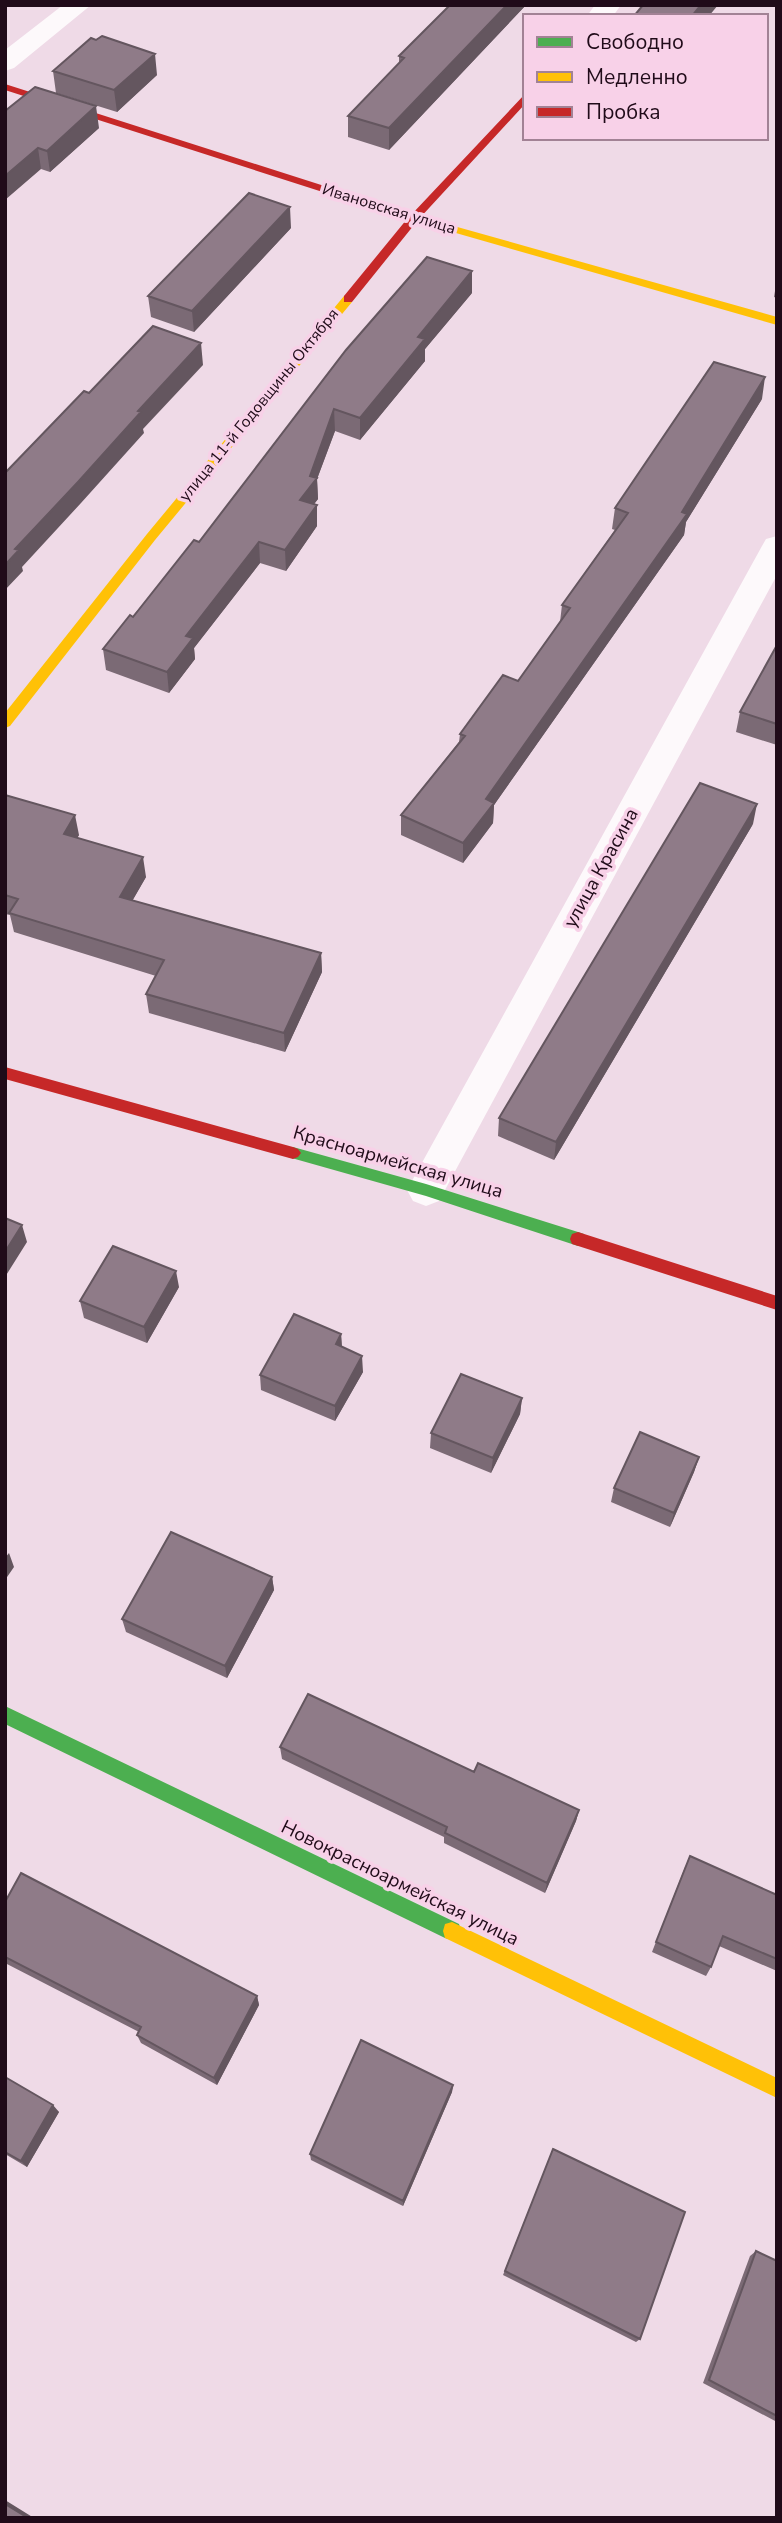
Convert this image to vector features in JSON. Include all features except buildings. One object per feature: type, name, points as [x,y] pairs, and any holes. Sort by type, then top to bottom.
[{"type":"street","points":[[5,63],[79,5]]},
{"type":"street","name":"Ивановская улица","points":[[5,88],[414,218],[777,321]]},
{"type":"street","name":"улица 11-й Годовщины Октября","points":[[5,723],[151,537],[414,218],[523,99]]},
{"type":"street","name":"улица Красина","points":[[425,1190],[777,546]]},
{"type":"street","name":"Красноармейская улица","points":[[5,1073],[425,1190],[777,1303]]},
{"type":"street","name":"Новокрасноармейская улица","points":[[5,1715],[777,2088]]},
{"type":"traffic: fast","points":[[293,1153],[426,1190],[578,1239]]},
{"type":"traffic: fast","points":[[5,1715],[452,1931]]},
{"type":"traffic: slow","points":[[411,217],[777,321]]},
{"type":"traffic: slow","points":[[5,723],[151,537],[348,299]]},
{"type":"traffic: slow","points":[[452,1931],[777,2088]]},
{"type":"traffic: jam","points":[[5,87],[411,217]]},
{"type":"traffic: jam","points":[[348,299],[414,218],[523,99]]},
{"type":"traffic: jam","points":[[5,1073],[293,1153]]},
{"type":"traffic: jam","points":[[578,1239],[777,1303]]}]
